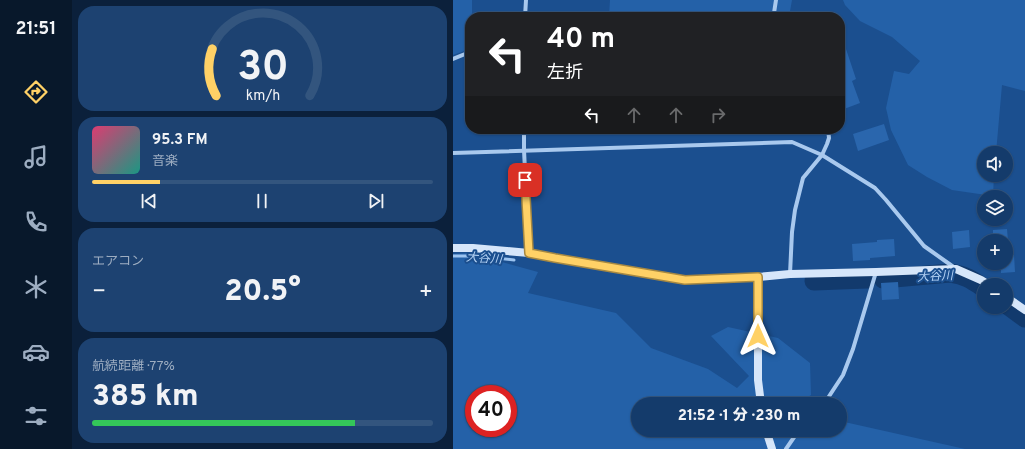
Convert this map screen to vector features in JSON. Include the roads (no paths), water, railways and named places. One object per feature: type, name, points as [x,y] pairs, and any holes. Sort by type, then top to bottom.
[{"type":"street","points":[[525,12],[526,0]]},
{"type":"street","points":[[774,12],[776,0]]},
{"type":"street","points":[[453,59],[465,54]]},
{"type":"street","points":[[524,134],[529,253]]},
{"type":"street","points":[[790,274],[793,224],[803,178],[822,155],[829,138],[829,134]]},
{"type":"street","points":[[453,153],[792,142],[822,155],[875,188],[924,246],[956,269],[977,278]]},
{"type":"street","points":[[453,248],[473,248],[529,253],[685,280],[790,274],[956,269]]},
{"type":"street","points":[[829,397],[843,375],[853,349],[876,272]]},
{"type":"street","points":[[758,277],[758,380],[760,397]]},
{"type":"street","points":[[1013,302],[1025,310]]},
{"type":"street","points":[[768,437],[773,449]]},
{"type":"street","points":[[786,449],[794,437]]},
{"type":"waterway","name":"大谷川","points":[[453,256],[477,256],[514,260]]},
{"type":"waterway","name":"大谷川","points":[[883,279],[950,273],[968,278],[977,284]]},
{"type":"waterway","name":"大谷川","points":[[814,281],[867,279]]},
{"type":"waterway","name":"大谷川","points":[[1013,309],[1025,318]]}]
